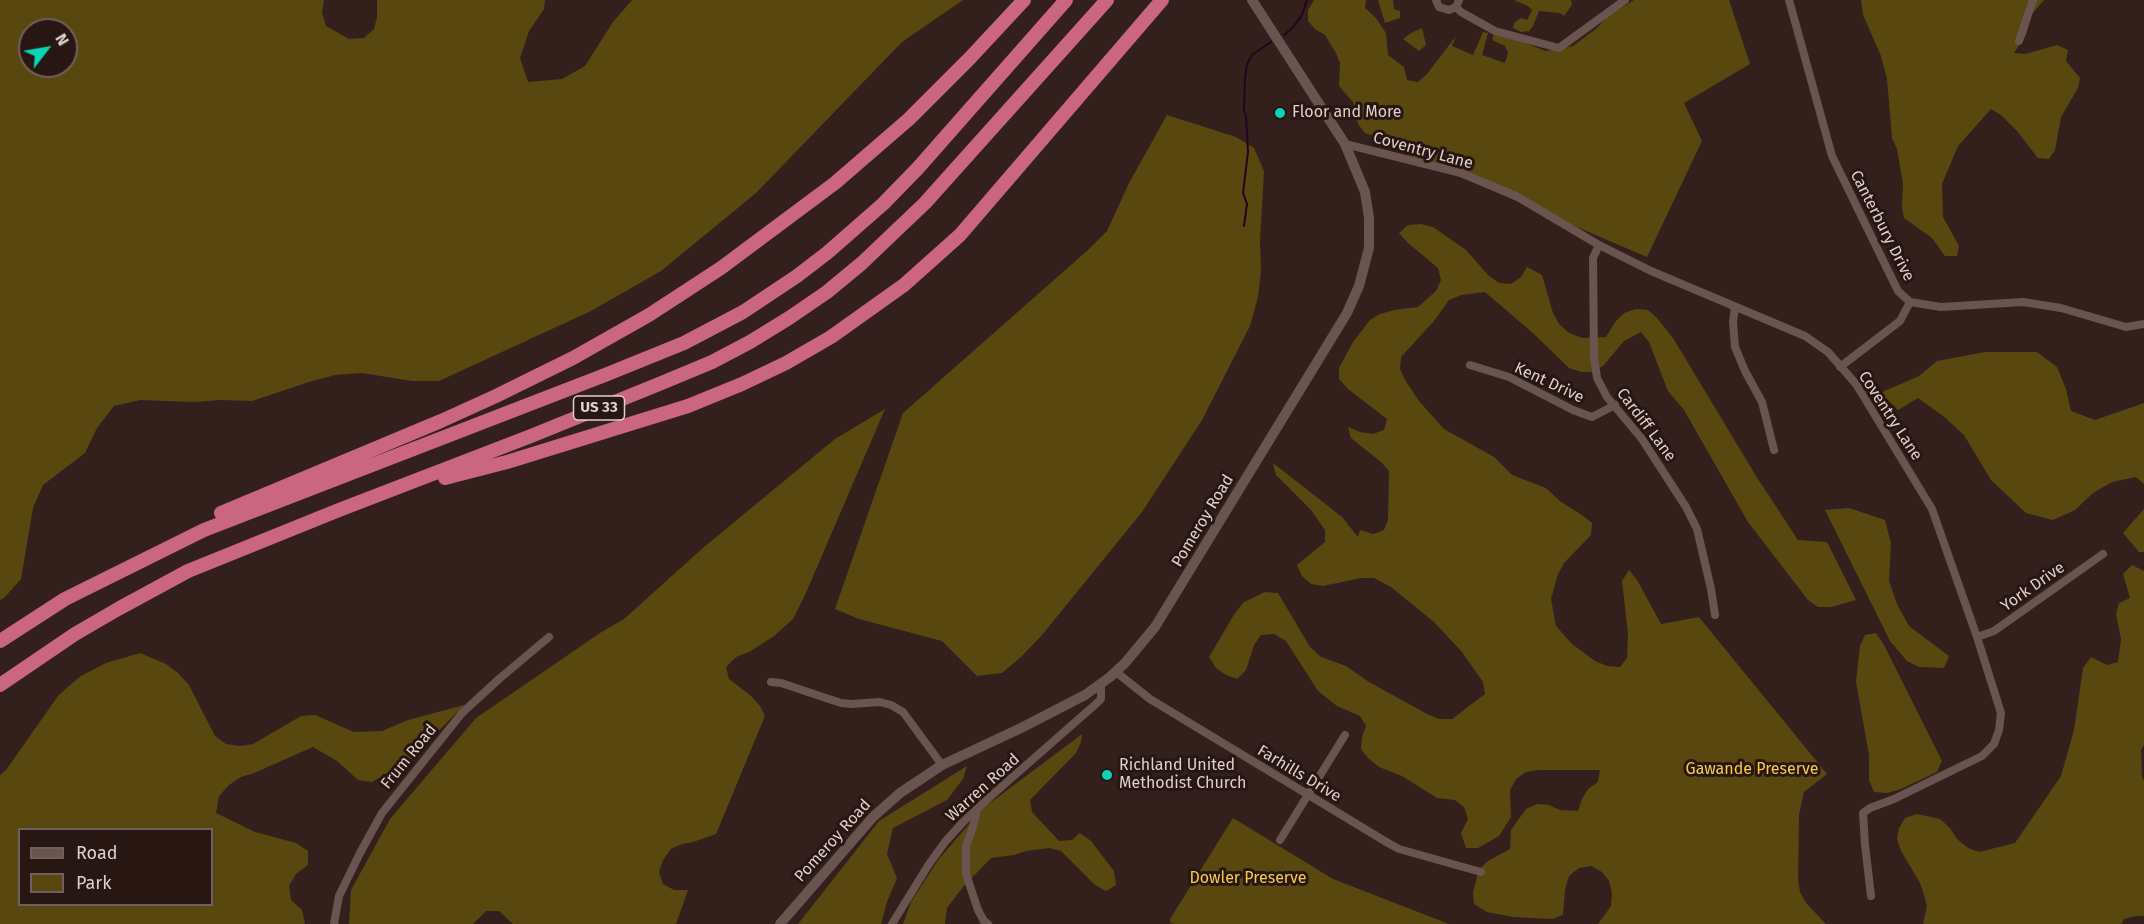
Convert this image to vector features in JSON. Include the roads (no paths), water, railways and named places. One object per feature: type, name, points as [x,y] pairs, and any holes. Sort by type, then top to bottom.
[{"type":"highway","points":[[1011,14],[1019,0]]},
{"type":"highway","points":[[94,583],[137,553],[176,534],[496,396],[573,358],[649,315],[721,268],[835,183],[909,118],[970,58],[1024,0]]},
{"type":"highway","name":"US 33","points":[[0,641],[94,583],[204,530],[605,375],[684,343],[743,312],[828,253],[883,204],[918,168],[1066,0]]},
{"type":"highway","name":"US 33","points":[[0,685],[84,629],[188,571],[531,436],[712,362],[750,342],[827,292],[862,263],[925,203],[1107,0]]},
{"type":"highway","points":[[382,494],[507,462],[688,406],[786,363],[831,337],[904,285],[960,235],[1162,0]]},
{"type":"street","name":"Pomeroy Road","points":[[780,924],[873,817],[905,789],[942,765],[1063,708],[1116,672],[1142,644],[1160,619],[1355,296],[1368,256],[1369,218],[1361,178],[1345,144],[1252,0]]},
{"type":"street","points":[[1436,0],[1439,7],[1446,10],[1457,3],[1461,12],[1495,31],[1559,48],[1625,0]]},
{"type":"street","name":"Canterbury Drive","points":[[1789,0],[1832,156],[1898,291],[1910,302],[1941,307],[2023,302],[2061,308],[2126,327],[2144,324]]},
{"type":"street","points":[[2019,41],[2033,0]]},
{"type":"street","name":"Coventry Lane","points":[[1345,144],[1461,173],[1516,196],[1599,245],[1805,336],[1828,352],[1856,384],[1932,510],[2001,713],[1994,744],[1982,756],[1863,813],[1871,896]]},
{"type":"street","name":"Cardiff Lane","points":[[1599,245],[1593,258],[1594,357],[1597,378],[1607,397],[1664,470],[1686,507],[1696,529],[1715,615]]},
{"type":"street","points":[[1840,367],[1900,321],[1910,302]]},
{"type":"street","points":[[1735,307],[1733,322],[1735,347],[1762,402],[1774,450]]},
{"type":"street","name":"Kent Drive","points":[[1470,365],[1509,378],[1592,417],[1615,405]]},
{"type":"street","name":"York Drive","points":[[1977,637],[1994,631],[2103,554]]},
{"type":"street","name":"Frum Road","points":[[334,924],[339,896],[382,813],[462,713],[549,637]]},
{"type":"street","name":"Farhills Drive","points":[[1116,672],[1150,699],[1399,849],[1481,872]]},
{"type":"street","points":[[771,682],[781,683],[841,703],[880,702],[891,705],[903,712],[942,765]]},
{"type":"street","name":"Warren Road","points":[[892,924],[945,842],[977,809],[1101,699],[1101,684]]},
{"type":"street","points":[[1280,840],[1345,735]]},
{"type":"street","points":[[977,809],[974,827],[966,846],[966,873],[978,910],[988,924]]},
{"type":"waterway","points":[[1284,35],[1301,17],[1307,0]]},
{"type":"waterway","points":[[1244,226],[1247,204],[1243,193],[1248,152],[1244,110],[1247,64],[1252,55],[1271,42]]},
{"type":"place","name":"Floor and More","points":[[1280,113]]},
{"type":"place","name":"Richland United Methodist Church","points":[[1107,775]]},
{"type":"park label","name":"Gawande Preserve","points":[[1752,770]]},
{"type":"park label","name":"Dowler Preserve","points":[[1248,879]]}]
